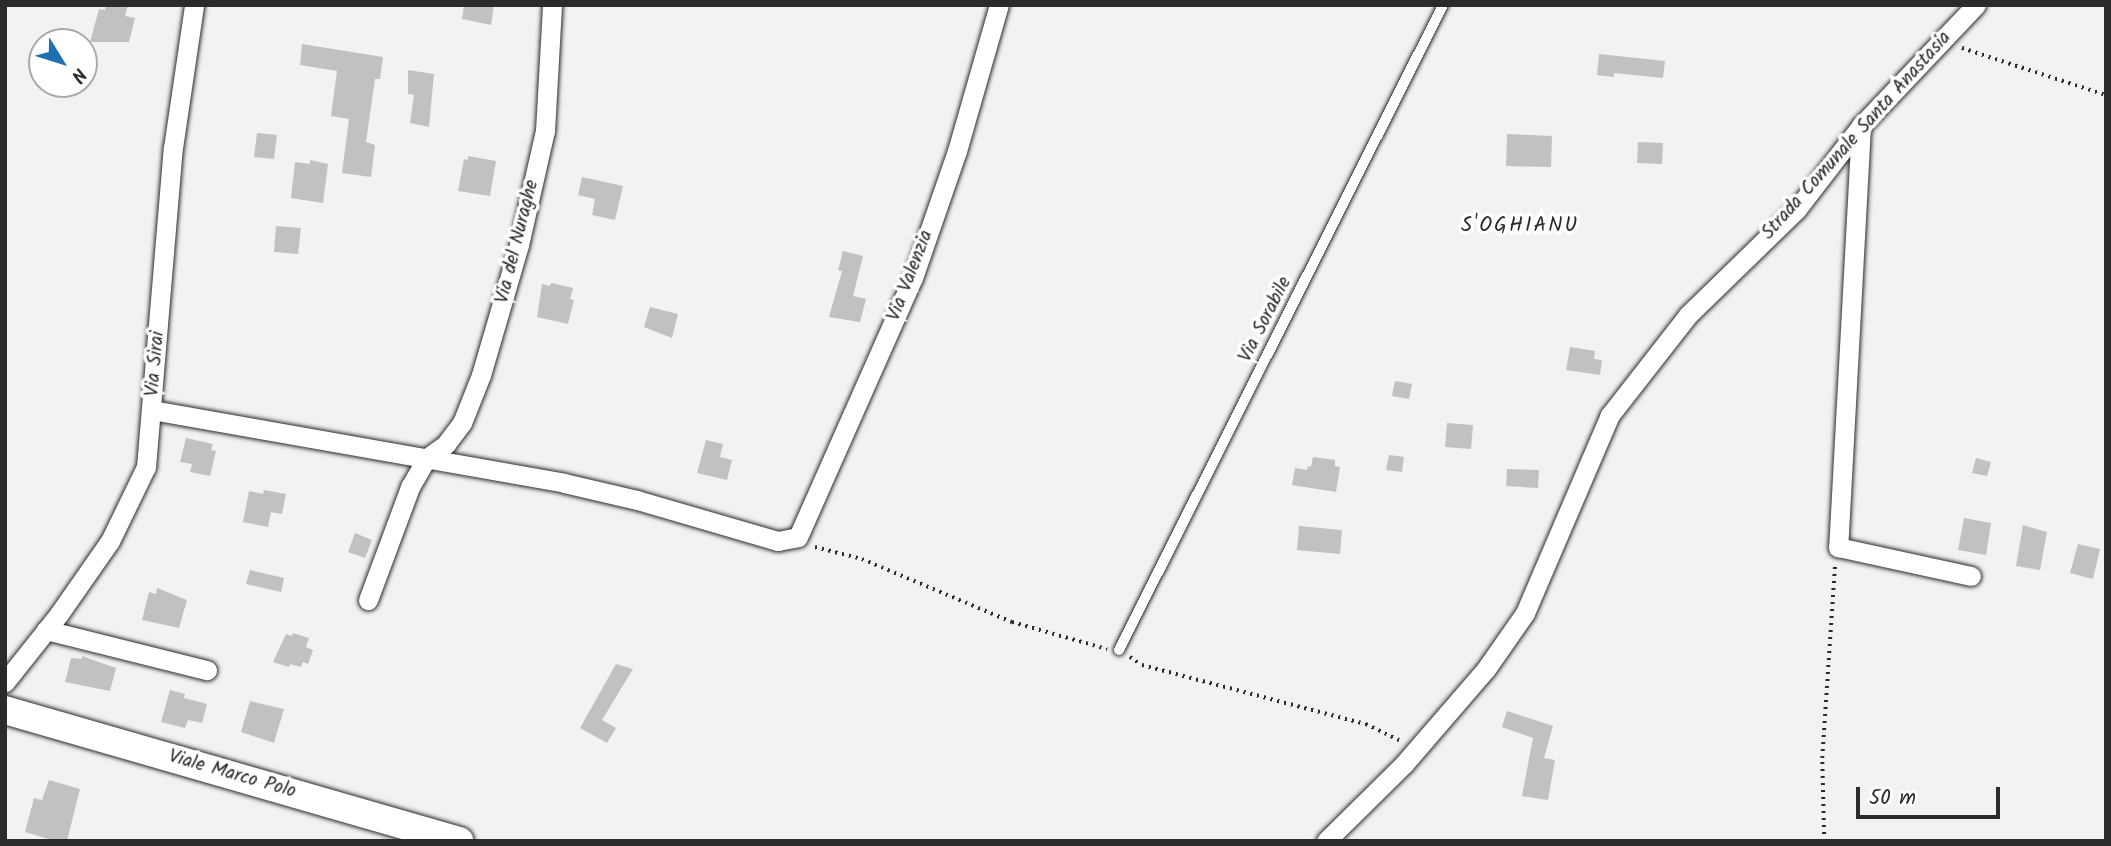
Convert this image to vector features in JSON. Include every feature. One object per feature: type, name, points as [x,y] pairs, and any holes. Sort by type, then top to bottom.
[{"type":"main road","name":"Viale Marco Polo","points":[[5,710],[459,841]]},
{"type":"street","name":"Via Sirai","points":[[5,682],[110,541],[146,467],[173,148],[194,5]]},
{"type":"street","name":"Via del Nuraghe","points":[[368,600],[410,486],[426,458],[446,444],[462,423],[481,375],[519,246],[545,131],[552,5]]},
{"type":"street","name":"Via Valenzia","points":[[426,458],[637,500],[778,541],[798,537],[912,278],[957,151],[999,5]]},
{"type":"street","name":"Strada Comunale Santa Anastasia","points":[[1326,841],[1404,764],[1486,669],[1525,613],[1610,415],[1688,315],[1797,209],[1861,126],[1976,5]]},
{"type":"street","points":[[1861,126],[1838,547],[1970,576]]},
{"type":"street","points":[[152,410],[426,458]]},
{"type":"street","points":[[46,630],[206,670]]},
{"type":"lane","name":"Via Sorabile","points":[[1119,650],[1443,5]]},
{"type":"path","points":[[1940,41],[2106,95]]},
{"type":"path","points":[[1824,841],[1822,758],[1832,587],[1838,547]]},
{"type":"building","points":[[106,5],[128,5],[125,16],[135,18],[129,42],[98,42],[98,28],[94,28],[99,9],[105,10]]},
{"type":"building","points":[[464,5],[494,5],[491,25],[462,19]]},
{"type":"building","points":[[302,44],[383,57],[380,79],[375,79],[366,142],[375,145],[371,177],[342,173],[349,119],[331,116],[337,71],[300,65]]},
{"type":"building","points":[[1599,54],[1665,61],[1663,78],[1614,73],[1614,77],[1597,75]]},
{"type":"building","points":[[408,70],[434,74],[429,127],[410,123],[414,95],[408,94]]},
{"type":"building","points":[[257,133],[277,135],[274,159],[254,157]]},
{"type":"building","points":[[1507,134],[1552,136],[1551,167],[1506,166]]},
{"type":"building","points":[[1638,142],[1663,143],[1662,164],[1637,163]]},
{"type":"building","points":[[468,156],[496,161],[490,196],[458,191],[464,159],[468,160]]},
{"type":"building","points":[[310,160],[328,164],[323,203],[291,198],[295,162],[310,164]]},
{"type":"building","points":[[582,177],[623,186],[615,220],[592,215],[595,199],[578,195]]},
{"type":"building","points":[[276,226],[301,228],[298,254],[274,252]]},
{"type":"building","points":[[843,251],[863,256],[853,296],[866,299],[860,322],[829,317],[842,271],[838,270]]},
{"type":"building","points":[[551,283],[573,288],[570,299],[574,300],[568,324],[537,317],[542,284],[550,286]]},
{"type":"building","points":[[650,307],[678,314],[672,338],[644,327]]},
{"type":"building","points":[[1570,347],[1595,351],[1594,359],[1602,360],[1600,375],[1566,370]]},
{"type":"building","points":[[1395,381],[1412,384],[1409,399],[1392,396]]},
{"type":"building","points":[[1447,423],[1473,425],[1471,449],[1445,447]]},
{"type":"building","points":[[186,438],[213,444],[211,450],[216,451],[210,476],[190,472],[192,464],[180,462]]},
{"type":"building","points":[[706,440],[723,444],[720,457],[732,460],[727,480],[697,473]]},
{"type":"building","points":[[1389,455],[1404,457],[1402,472],[1386,470]]},
{"type":"building","points":[[1313,457],[1335,460],[1335,466],[1340,467],[1336,492],[1292,485],[1295,468],[1307,470],[1308,466],[1311,467]]},
{"type":"building","points":[[1976,458],[1991,462],[1987,476],[1972,473]]},
{"type":"building","points":[[1507,469],[1539,470],[1538,488],[1506,486]]},
{"type":"building","points":[[264,490],[286,494],[282,514],[271,512],[268,527],[243,522],[249,491],[263,494]]},
{"type":"building","points":[[1964,518],[1991,523],[1986,555],[1958,550]]},
{"type":"building","points":[[2023,525],[2047,532],[2040,570],[2016,566]]},
{"type":"building","points":[[1299,526],[1342,530],[1340,554],[1297,550]]},
{"type":"building","points":[[355,533],[372,540],[365,558],[348,552]]},
{"type":"building","points":[[2078,544],[2100,549],[2093,579],[2070,573]]},
{"type":"building","points":[[250,570],[284,578],[281,592],[246,584]]},
{"type":"building","points":[[157,588],[187,600],[179,628],[142,620],[149,592],[156,594]]},
{"type":"building","points":[[293,633],[309,638],[306,647],[313,650],[308,664],[303,662],[301,667],[290,664],[289,667],[273,662],[286,634],[292,636]]},
{"type":"building","points":[[82,656],[116,668],[110,691],[65,682],[71,658],[82,659]]},
{"type":"building","points":[[616,664],[633,669],[602,720],[616,728],[607,743],[580,728]]},
{"type":"building","points":[[170,690],[185,694],[184,698],[207,704],[202,723],[188,720],[185,728],[161,722]]},
{"type":"building","points":[[250,701],[284,709],[274,743],[241,732]]},
{"type":"building","points":[[1507,711],[1553,726],[1544,758],[1555,760],[1548,800],[1522,796],[1533,738],[1502,727]]},
{"type":"building","points":[[49,780],[80,789],[67,841],[55,841],[25,832],[34,798],[42,800]]},
{"type":"district","name":"S'OGHIANU","points":[[1520,226]]}]
